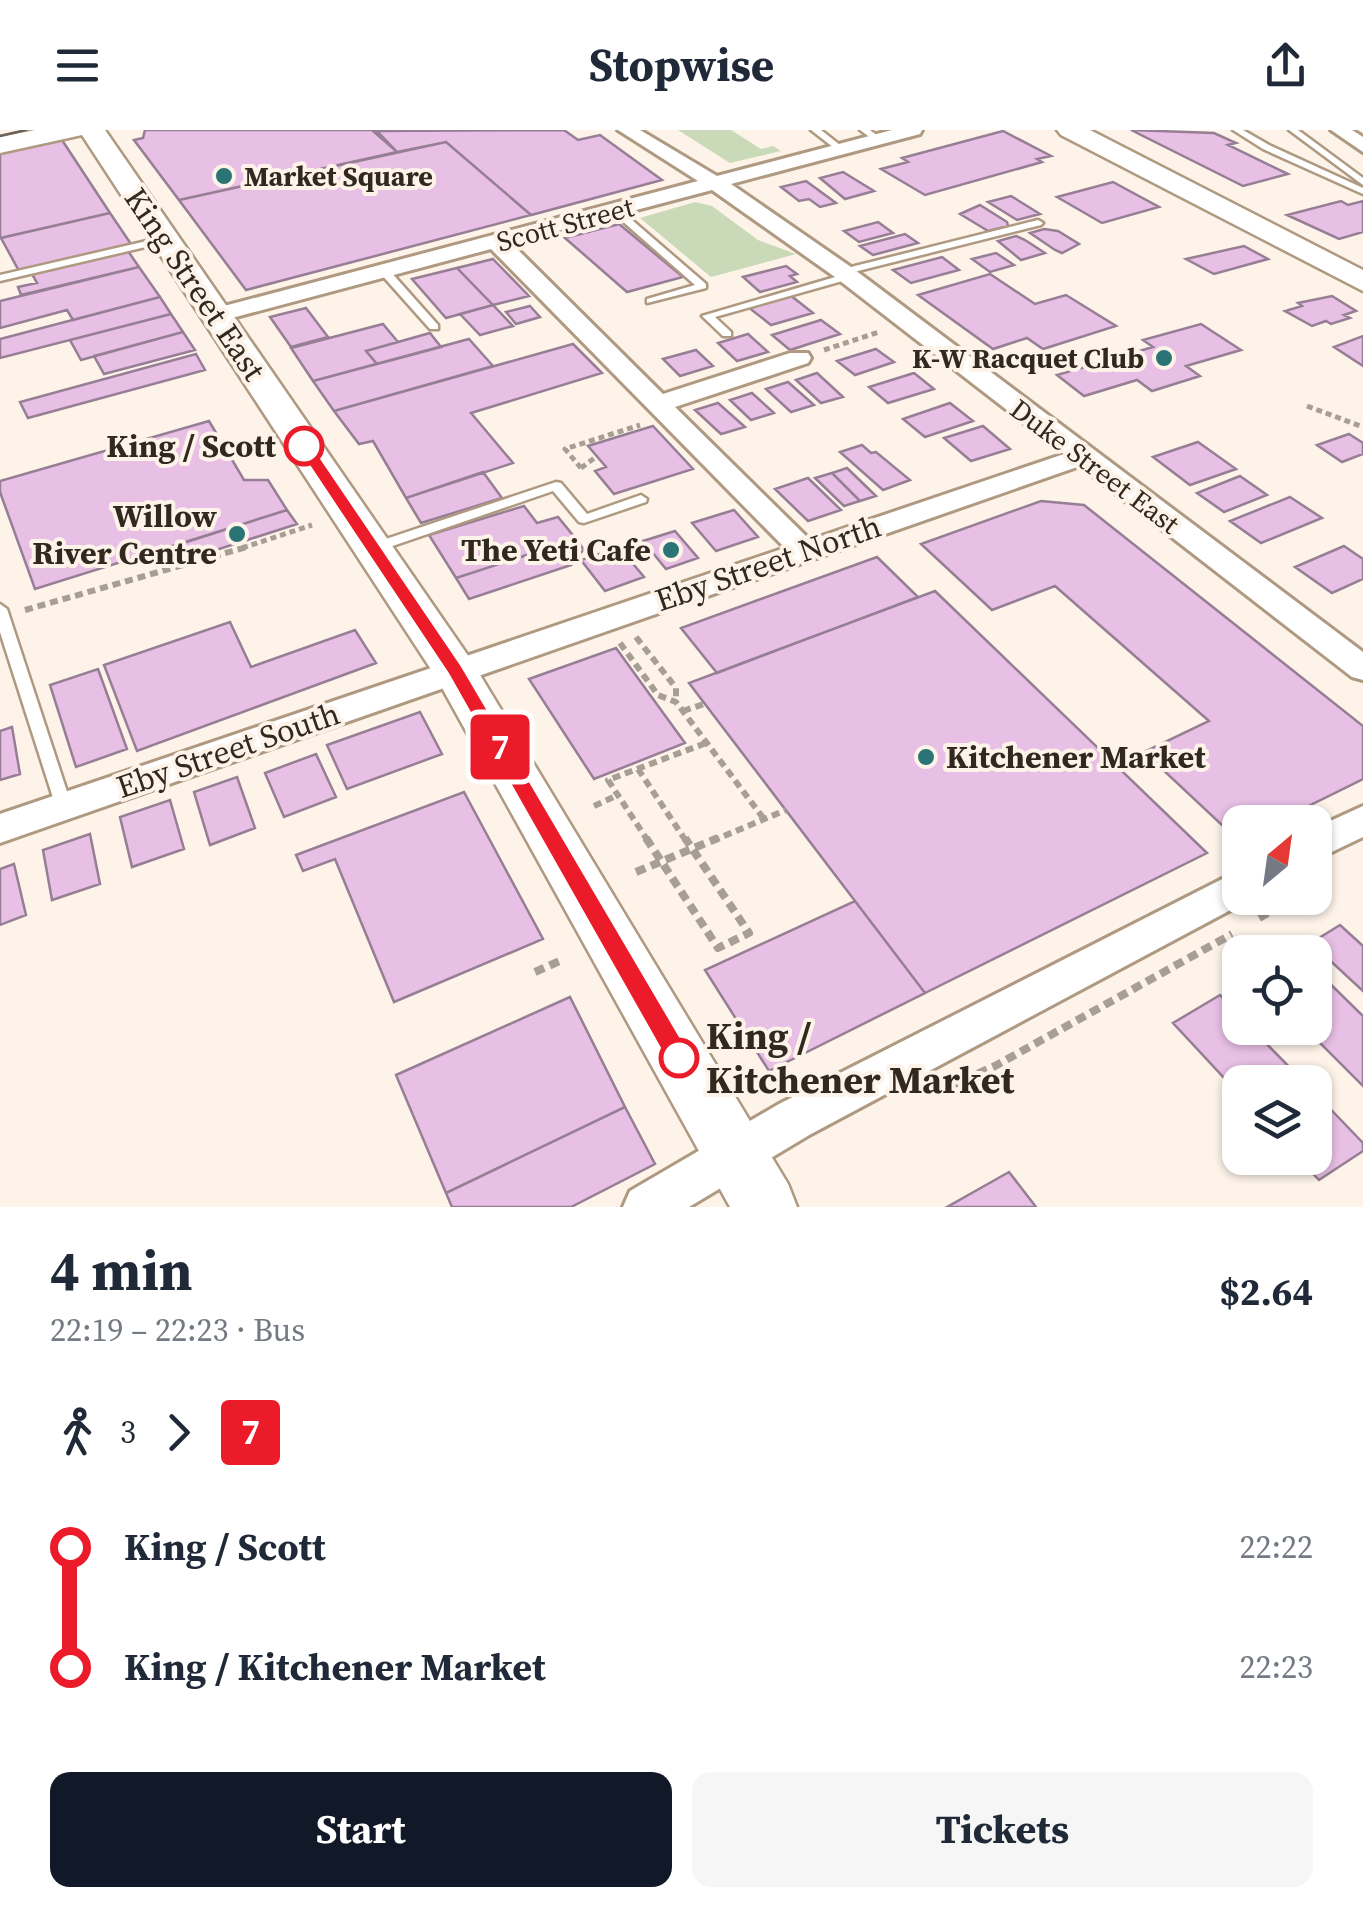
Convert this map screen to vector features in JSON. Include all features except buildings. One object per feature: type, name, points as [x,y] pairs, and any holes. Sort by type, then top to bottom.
[{"type":"main road","points":[[0,145],[73,130]]},
{"type":"main road","name":"King Street East","points":[[92,130],[456,670],[765,1207]]},
{"type":"main road","points":[[1070,130],[1363,282]]},
{"type":"street","name":"Duke Street East","points":[[627,130],[714,182],[846,274],[1363,669]]},
{"type":"street","name":"Scott Street","points":[[216,315],[842,149],[871,134],[913,130]]},
{"type":"street","points":[[1340,130],[1363,146]]},
{"type":"street","points":[[498,242],[804,551]]},
{"type":"street","points":[[663,410],[799,358]]},
{"type":"street","name":"Eby Street North","points":[[456,670],[1081,456]]},
{"type":"street","name":"Eby Street South","points":[[0,828],[456,670]]},
{"type":"street","points":[[1332,837],[1363,820]]},
{"type":"street","points":[[646,1207],[734,1154],[1222,896]]},
{"type":"lane","points":[[815,130],[842,149]]},
{"type":"lane","points":[[1238,130],[1363,191]]},
{"type":"lane","points":[[1293,130],[1363,182]]},
{"type":"lane","points":[[615,210],[702,286],[650,300]]},
{"type":"lane","points":[[726,334],[707,316],[1038,223]]},
{"type":"lane","points":[[0,278],[164,240]]},
{"type":"lane","points":[[385,272],[434,327]]},
{"type":"lane","points":[[372,548],[556,486],[584,519],[641,500]]},
{"type":"lane","points":[[1,613],[64,807]]},
{"type":"path","points":[[799,358],[894,328]]},
{"type":"path","points":[[1307,406],[1363,426]]},
{"type":"path","points":[[581,468],[565,449],[663,410]]},
{"type":"path","points":[[1,613],[206,556],[207,560],[312,526]]},
{"type":"path","points":[[632,632],[676,688],[676,702]]},
{"type":"path","points":[[616,638],[658,695],[676,702],[764,819]]},
{"type":"path","points":[[683,711],[704,704]]},
{"type":"path","points":[[638,768],[749,933],[718,948],[608,780],[638,768],[706,743]]},
{"type":"path","points":[[594,806],[618,796]]},
{"type":"path","points":[[636,872],[786,810]]},
{"type":"path","points":[[924,1097],[995,1066],[1262,915]]},
{"type":"path","points":[[536,972],[562,960]]},
{"type":"green space","points":[[678,130],[731,130],[761,149],[773,146],[781,151],[730,163]]},
{"type":"green space","points":[[695,202],[712,206],[758,240],[796,254],[711,277],[640,218]]},
{"type":"tram line","points":[[0,136],[26,130]]},
{"type":"bus line","name":"7","points":[[304,446],[456,670],[679,1058]]},
{"type":"place","name":"Market Square","points":[[224,176]]},
{"type":"place","name":"K-W Racquet Club","points":[[1164,358]]},
{"type":"place","name":"King / Scott","points":[[304,446]]},
{"type":"place","name":"Willow River Centre","points":[[237,534]]},
{"type":"place","name":"The Yeti Cafe","points":[[671,550]]},
{"type":"place","name":"Kitchener Market","points":[[926,757]]},
{"type":"place","name":"King / Kitchener Market","points":[[679,1058]]}]
